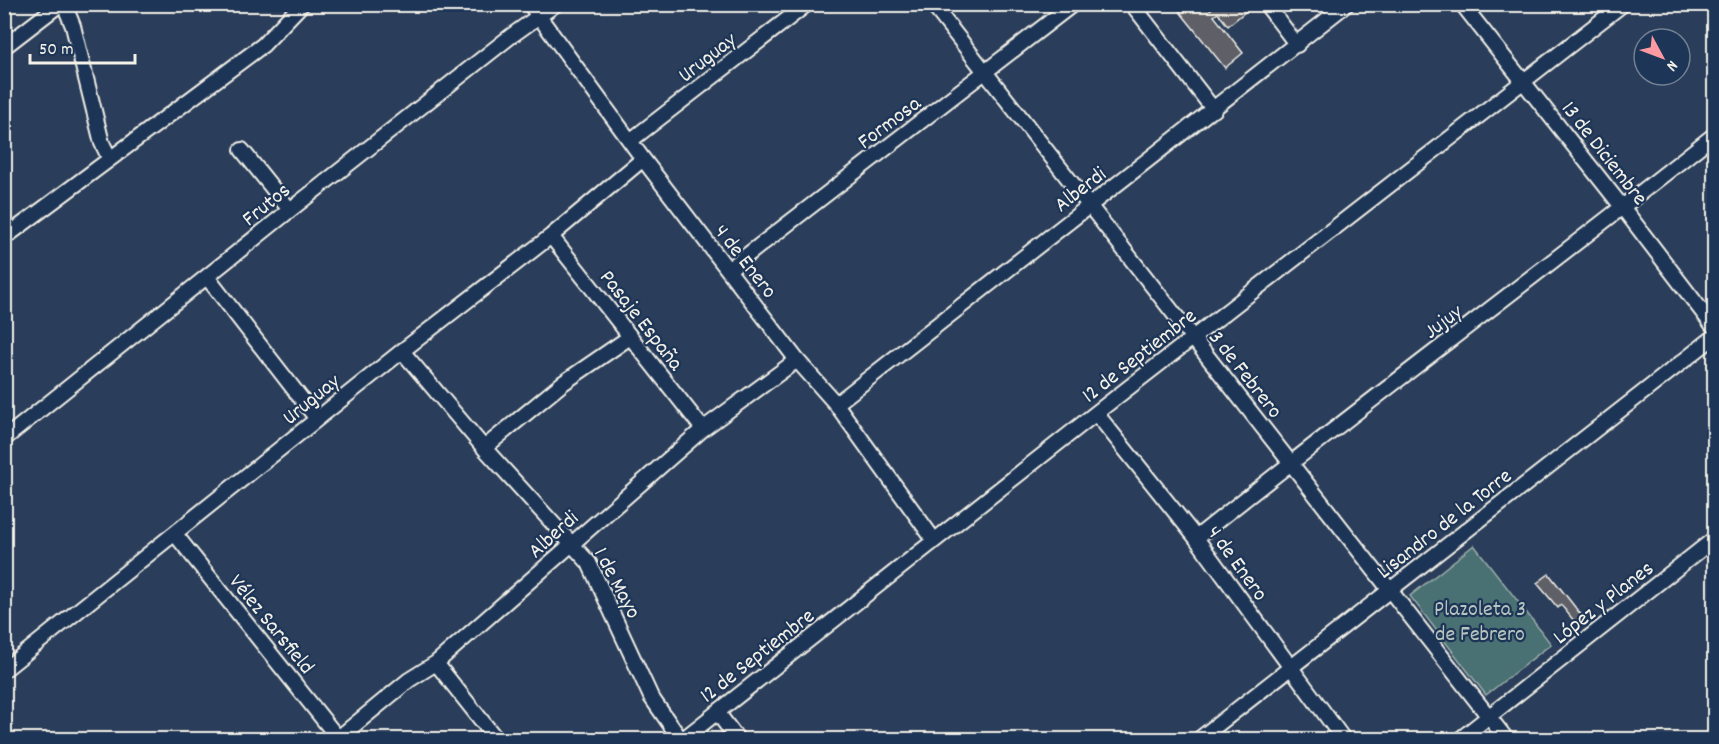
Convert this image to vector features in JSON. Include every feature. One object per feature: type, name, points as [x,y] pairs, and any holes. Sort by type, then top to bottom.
[{"type":"street","points":[[4,47],[62,4],[73,26],[102,142],[110,159]]},
{"type":"street","points":[[4,238],[263,45],[302,4]]},
{"type":"street","name":"4 de Enero","points":[[530,4],[643,159],[797,360],[836,404],[934,540]]},
{"type":"street","name":"Frutos","points":[[4,439],[290,210],[556,4]]},
{"type":"street","name":"Uruguay","points":[[630,141],[807,4]]},
{"type":"street","name":"3 de Febrero","points":[[932,4],[1507,740]]},
{"type":"street","name":"Formosa","points":[[728,270],[1073,4]]},
{"type":"street","points":[[1131,4],[1214,110]]},
{"type":"street","points":[[1266,4],[1297,45]]},
{"type":"street","name":"Alberdi","points":[[836,404],[1347,4]]},
{"type":"street","name":"13 de Diciembre","points":[[1462,4],[1714,327]]},
{"type":"street","name":"12 de Septiembre","points":[[681,740],[1096,413],[1623,4]]},
{"type":"street","name":"Jujuy","points":[[1196,538],[1714,135]]},
{"type":"street","points":[[242,150],[290,210]]},
{"type":"street","name":"Uruguay","points":[[4,670],[402,351],[551,236],[643,159]]},
{"type":"street","name":"Pasaje España","points":[[551,236],[703,429]]},
{"type":"street","points":[[207,277],[318,419]]},
{"type":"street","points":[[484,448],[563,383],[630,337]]},
{"type":"street","name":"Lisandro de la Torre","points":[[1198,740],[1714,337]]},
{"type":"street","name":"1 de Mayo","points":[[402,351],[484,448],[589,563],[651,697],[681,740]]},
{"type":"street","name":"Alberdi","points":[[337,739],[409,680],[436,663],[703,429],[797,360]]},
{"type":"street","name":"4 de Enero","points":[[1096,413],[1196,538],[1344,740]]},
{"type":"street","name":"Vélez Sarsfield","points":[[175,534],[337,739]]},
{"type":"street","name":"López y Planes","points":[[1459,740],[1714,540]]},
{"type":"street","points":[[436,663],[497,740]]},
{"type":"street","points":[[717,712],[738,740]]},
{"type":"green space","name":"Plazoleta 3 de Febrero","points":[[1474,545],[1551,644],[1486,695],[1410,596]]},
{"type":"building","points":[[1181,4],[1206,4],[1210,10],[1217,4],[1251,4],[1252,6],[1228,26],[1218,13],[1214,16],[1243,53],[1225,68],[1177,8]]},
{"type":"building","points":[[1549,574],[1582,616],[1575,622],[1561,605],[1558,608],[1537,583]]}]
